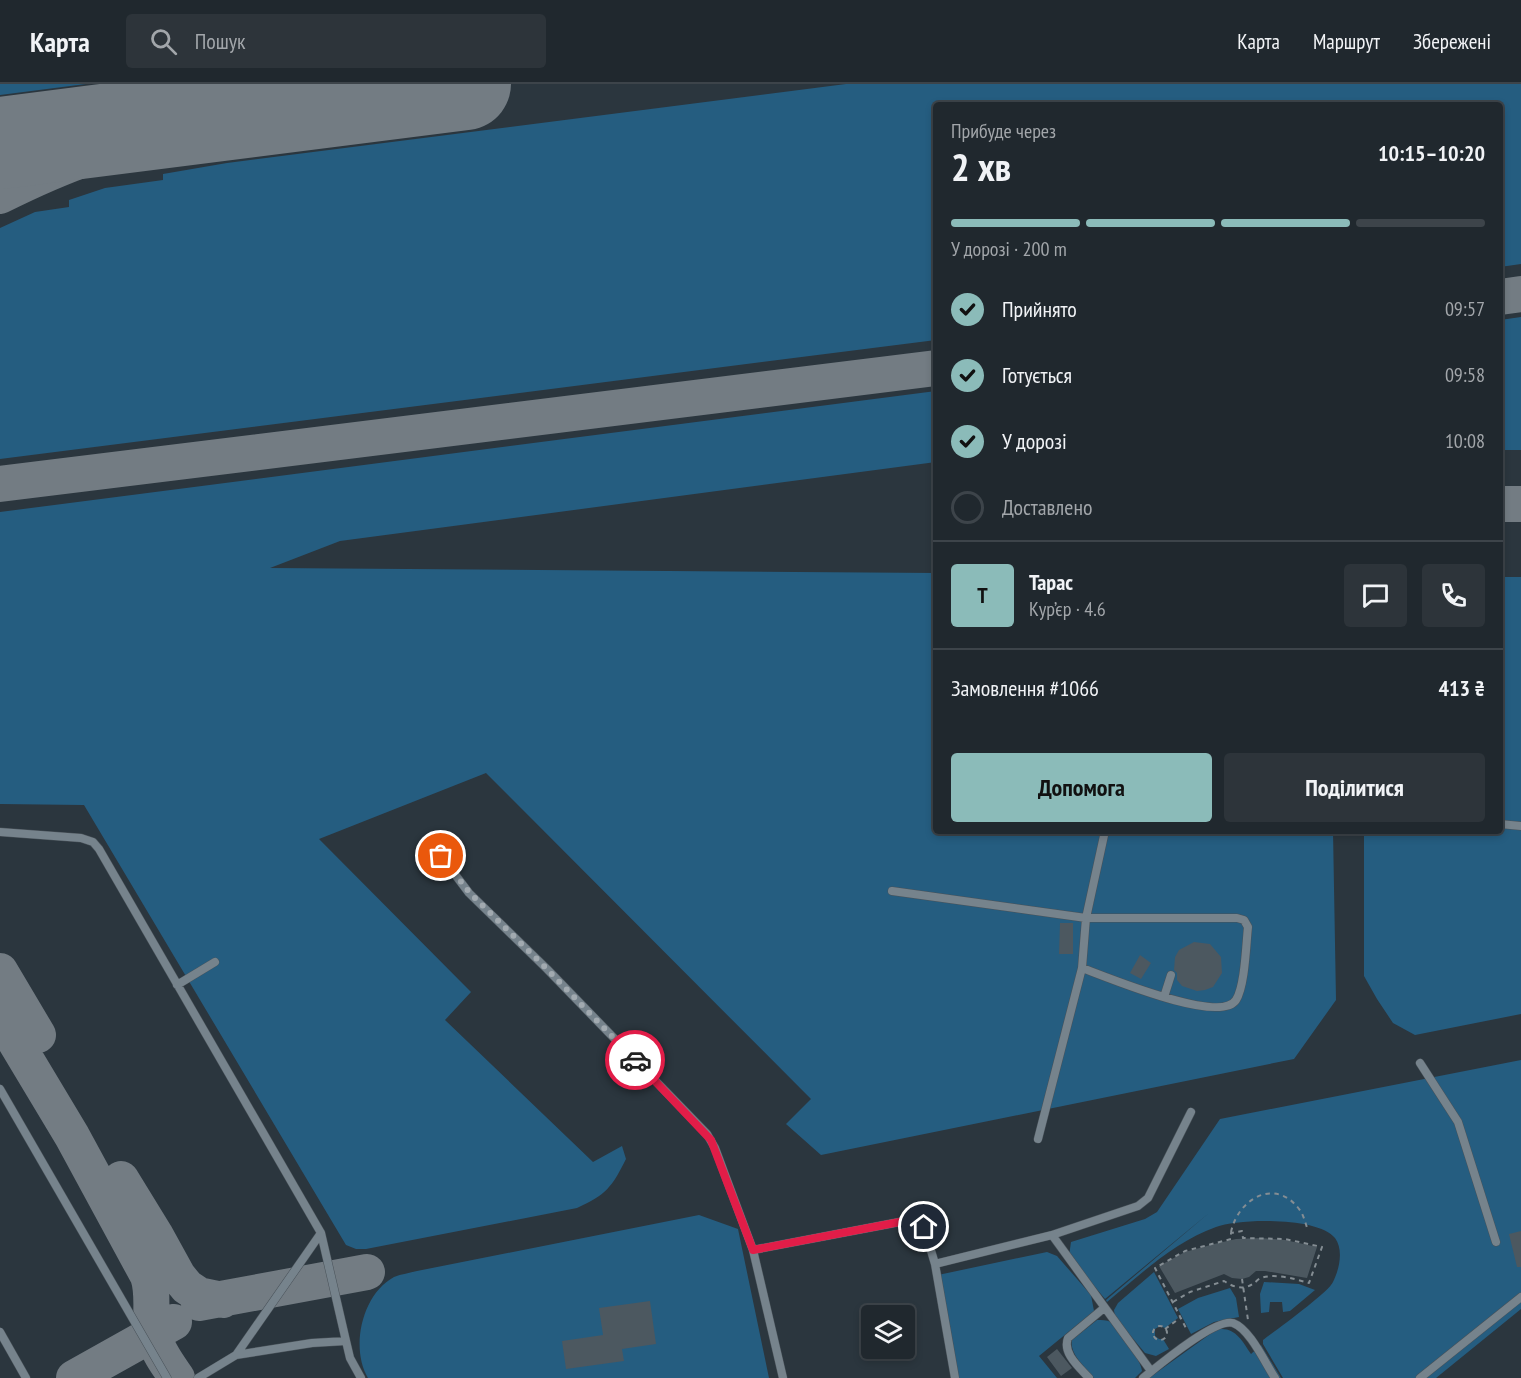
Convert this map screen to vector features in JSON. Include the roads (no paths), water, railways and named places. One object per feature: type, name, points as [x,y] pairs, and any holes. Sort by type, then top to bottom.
[{"type":"lane","points":[[1503,824],[1521,826]]},
{"type":"lane","points":[[0,832],[81,838],[93,842],[99,849],[321,1233],[350,1359],[361,1378]]},
{"type":"lane","points":[[1038,1139],[1082,968],[1086,918],[1104,834]]},
{"type":"lane","points":[[441,856],[469,892],[547,969],[706,1134],[715,1148],[753,1250],[783,1378]]},
{"type":"lane","points":[[892,891],[1086,918],[1237,918],[1244,920],[1248,927],[1241,992],[1235,1003],[1227,1007],[1216,1009],[1202,1007],[1164,997],[1082,968]]},
{"type":"lane","points":[[177,984],[215,962]]},
{"type":"lane","points":[[1164,997],[1171,975]]},
{"type":"lane","points":[[1420,1063],[1458,1122],[1496,1242]]},
{"type":"lane","points":[[0,1089],[167,1378]]},
{"type":"lane","points":[[934,1264],[1052,1235],[1138,1206],[1148,1198],[1191,1112]]},
{"type":"lane","points":[[753,1250],[910,1220],[918,1222],[924,1227],[934,1264],[955,1378]]},
{"type":"lane","points":[[236,1355],[321,1233]]},
{"type":"lane","points":[[1052,1235],[1151,1371]]},
{"type":"lane","points":[[1420,1378],[1521,1297]]},
{"type":"lane","points":[[1089,1378],[1066,1349],[1066,1341],[1104,1308]]},
{"type":"lane","points":[[1143,1378],[1213,1326],[1231,1322],[1252,1340],[1275,1378]]},
{"type":"lane","points":[[0,1332],[26,1378]]},
{"type":"lane","points":[[198,1378],[236,1355],[312,1343],[346,1341]]}]
